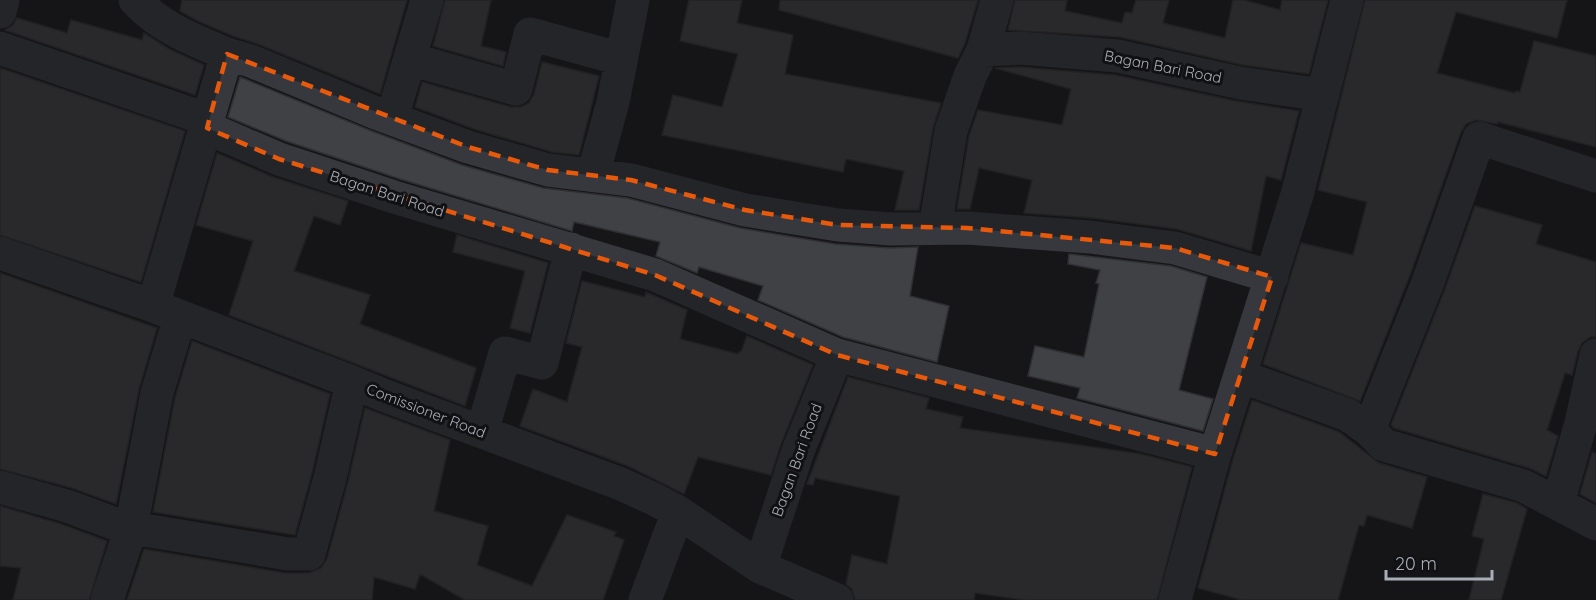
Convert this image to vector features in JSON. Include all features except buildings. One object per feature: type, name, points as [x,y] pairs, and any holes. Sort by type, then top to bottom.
[{"type":"street","points":[[0,12],[3,0]]},
{"type":"street","points":[[135,0],[148,14],[186,37],[468,147],[537,167],[631,180],[745,210],[838,225],[891,229],[967,228],[1090,237],[1175,248],[1272,277]]},
{"type":"street","points":[[392,118],[427,0]]},
{"type":"street","points":[[593,175],[613,102],[633,0]]},
{"type":"street","points":[[935,228],[951,131],[970,76],[983,50],[997,0]]},
{"type":"street","points":[[1175,600],[1215,454],[1297,195],[1347,0]]},
{"type":"street","points":[[410,59],[516,88],[530,34],[621,59]]},
{"type":"street","name":"Bagan Bari Road","points":[[0,48],[208,124],[279,159],[394,197],[655,275],[837,355],[1215,454]]},
{"type":"street","name":"Bagan Bari Road","points":[[983,50],[1020,48],[1118,56],[1240,83],[1323,95]]},
{"type":"street","points":[[107,600],[131,528],[157,393],[167,312],[208,124],[227,54]]},
{"type":"street","points":[[1369,430],[1428,282],[1479,138],[1596,176]]},
{"type":"street","points":[[482,432],[506,353],[542,363],[571,249]]},
{"type":"street","name":"Comissioner Road","points":[[0,253],[167,312],[621,484],[678,512],[760,567],[837,600]]},
{"type":"street","name":"Bagan Bari Road","points":[[760,567],[798,451],[837,355]]},
{"type":"street","points":[[1558,503],[1581,423],[1596,355]]},
{"type":"street","points":[[1240,376],[1348,415],[1369,430],[1384,445],[1524,486],[1596,525]]},
{"type":"street","points":[[0,487],[67,506],[131,528],[288,554],[309,554],[333,468],[352,382]]},
{"type":"street","points":[[645,600],[678,512]]},
{"type":"highlighted area","points":[[227,54],[468,147],[548,170],[631,180],[745,210],[838,225],[967,228],[1175,248],[1272,277],[1215,454],[837,355],[655,275],[279,159],[207,128]]}]
